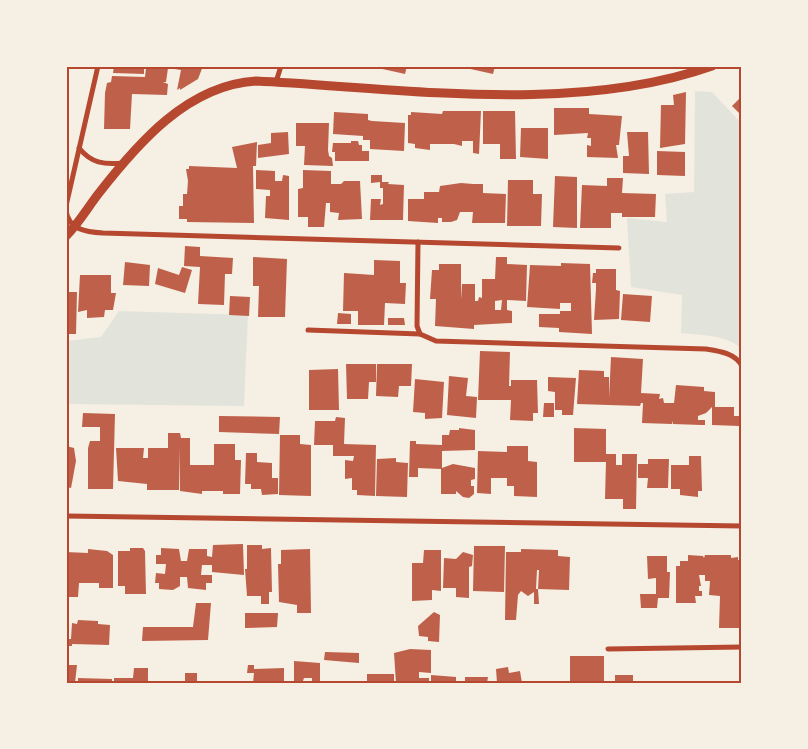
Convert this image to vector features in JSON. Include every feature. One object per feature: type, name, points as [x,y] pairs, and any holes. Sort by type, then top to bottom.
[{"type":"street","points":[[66,206],[98,66]]},
{"type":"street","points":[[276,82],[280,66]]},
{"type":"street","points":[[66,236],[124,163],[162,124],[206,94],[242,82],[276,82],[460,93],[542,93],[605,90],[712,66]]},
{"type":"street","points":[[79,148],[87,158],[94,161],[110,164],[124,163]]},
{"type":"street","points":[[66,210],[69,220],[75,227],[103,234],[619,248]]},
{"type":"street","points":[[418,242],[417,314],[420,334]]},
{"type":"street","points":[[308,330],[420,334],[436,342],[706,349],[724,352],[739,361],[742,366]]},
{"type":"street","points":[[66,516],[742,526]]},
{"type":"street","points":[[608,649],[742,647]]},
{"type":"shaded area","points":[[695,91],[712,92],[742,124],[742,349],[722,338],[681,333],[682,295],[631,287],[627,218],[667,222],[665,194],[694,192]]},
{"type":"shaded area","points":[[119,311],[248,315],[244,406],[66,404],[66,341],[101,337]]},
{"type":"building","points":[[114,66],[203,66],[198,79],[180,90],[180,88],[177,90],[181,70],[168,68],[166,82],[163,82],[168,84],[167,95],[132,94],[130,129],[104,129],[105,93],[107,83],[111,82],[112,76],[145,77],[146,68],[144,68],[144,74],[113,73]]},
{"type":"building","points":[[379,66],[407,66],[405,74],[378,68]]},
{"type":"building","points":[[467,66],[495,66],[493,74],[466,68]]},
{"type":"building","points":[[686,92],[685,144],[660,148],[661,105],[674,105],[673,95]]},
{"type":"building","points":[[742,96],[742,116],[732,106]]},
{"type":"building","points":[[554,108],[589,108],[589,114],[622,116],[619,145],[616,145],[618,158],[587,157],[587,145],[591,146],[591,138],[587,138],[588,133],[554,135]]},
{"type":"building","points":[[443,111],[481,111],[479,154],[473,153],[473,141],[462,141],[462,146],[430,144],[430,150],[415,148],[415,144],[408,143],[408,115],[411,115],[411,112],[442,114]]},
{"type":"building","points":[[483,111],[515,111],[516,159],[500,159],[500,144],[483,144]]},
{"type":"building","points":[[334,112],[368,114],[368,120],[372,121],[405,123],[404,151],[370,149],[370,140],[363,140],[363,136],[333,134]]},
{"type":"building","points":[[296,123],[329,123],[328,150],[333,166],[304,165],[305,146],[296,146]]},
{"type":"building","points":[[521,128],[548,128],[548,159],[520,157]]},
{"type":"building","points":[[288,132],[289,154],[258,158],[258,145],[271,143],[271,133]]},
{"type":"building","points":[[627,132],[648,132],[649,174],[623,173],[623,156],[629,156]]},
{"type":"building","points":[[351,141],[358,141],[359,145],[362,145],[362,151],[369,151],[369,161],[335,161],[335,152],[332,152],[333,143],[351,143]]},
{"type":"building","points":[[257,142],[256,166],[253,166],[254,223],[187,222],[187,219],[179,219],[179,206],[183,206],[183,194],[187,194],[188,181],[186,169],[189,169],[189,166],[237,168],[232,147]]},
{"type":"building","points":[[657,151],[685,152],[685,176],[657,175]]},
{"type":"building","points":[[256,170],[275,171],[275,181],[282,181],[283,175],[289,176],[289,220],[265,218],[266,196],[270,196],[270,190],[256,189]]},
{"type":"building","points":[[303,170],[331,171],[331,184],[341,184],[344,181],[360,181],[362,219],[338,220],[339,213],[330,212],[330,203],[326,203],[324,227],[308,227],[308,217],[298,217],[298,189],[303,188]]},
{"type":"building","points":[[371,175],[382,175],[382,182],[389,182],[388,184],[404,185],[403,220],[370,220],[371,199],[381,199],[380,205],[383,204],[383,188],[380,188],[380,182],[371,183]]},
{"type":"building","points":[[555,176],[577,177],[577,228],[553,227]]},
{"type":"building","points":[[607,178],[623,178],[622,193],[656,194],[655,217],[622,217],[622,213],[611,213],[611,228],[580,228],[582,185],[607,186]]},
{"type":"building","points":[[508,180],[533,180],[533,194],[542,194],[541,226],[507,226]]},
{"type":"building","points":[[461,183],[483,184],[483,193],[506,194],[505,223],[472,223],[473,212],[460,212],[457,220],[451,222],[442,222],[442,218],[438,218],[438,223],[408,221],[408,199],[424,199],[424,192],[439,192],[440,186]]},
{"type":"building","points":[[185,246],[200,247],[200,256],[233,258],[232,274],[225,274],[224,305],[198,304],[200,267],[184,266]]},
{"type":"building","points":[[253,257],[287,259],[285,317],[258,317],[259,286],[253,286]]},
{"type":"building","points":[[496,257],[507,257],[507,264],[527,265],[526,301],[507,300],[507,310],[512,311],[512,323],[474,325],[474,329],[435,326],[436,299],[430,299],[432,270],[439,270],[439,264],[461,264],[461,300],[462,284],[475,284],[475,301],[478,301],[479,297],[482,298],[482,279],[495,279]],"holes":[[[502,300],[501,310],[495,310],[495,301]]]},
{"type":"building","points":[[374,260],[400,261],[400,283],[406,283],[405,304],[385,303],[384,325],[358,325],[358,311],[343,311],[344,273],[374,275]]},
{"type":"building","points":[[125,262],[150,265],[149,286],[123,285]]},
{"type":"building","points":[[561,263],[590,264],[592,334],[559,332],[559,328],[539,327],[539,314],[560,314],[560,311],[571,311],[571,303],[560,303],[560,309],[527,307],[530,265],[561,266]]},
{"type":"building","points":[[182,267],[192,270],[185,293],[155,284],[158,268],[179,275]]},
{"type":"building","points":[[596,269],[616,269],[616,290],[620,291],[619,319],[594,320],[596,283],[592,283],[593,273],[596,273]]},
{"type":"building","points":[[80,275],[111,275],[111,293],[116,293],[113,310],[105,310],[104,317],[87,318],[87,310],[78,312]]},
{"type":"building","points":[[66,292],[77,292],[76,334],[66,334]]},
{"type":"building","points":[[623,294],[652,296],[650,322],[621,320]]},
{"type":"building","points":[[230,296],[250,297],[249,316],[229,315]]},
{"type":"building","points":[[338,313],[351,314],[351,324],[337,324]]},
{"type":"building","points":[[388,318],[404,318],[405,325],[388,325]]},
{"type":"building","points":[[480,351],[510,352],[509,386],[511,386],[511,380],[537,380],[538,413],[533,413],[533,421],[510,420],[511,400],[478,400]]},
{"type":"building","points":[[611,357],[643,359],[641,393],[660,394],[659,399],[663,398],[664,403],[674,403],[676,385],[704,387],[704,391],[715,392],[715,407],[734,407],[734,416],[739,416],[739,426],[712,425],[712,407],[706,413],[698,416],[698,420],[705,420],[705,425],[701,425],[673,424],[672,421],[672,424],[642,423],[643,403],[640,406],[577,404],[579,370],[604,371],[604,377],[609,377],[609,398]]},
{"type":"building","points":[[346,364],[376,364],[376,382],[369,382],[368,399],[347,399]]},
{"type":"building","points":[[377,364],[412,364],[411,386],[399,386],[398,397],[376,396]]},
{"type":"building","points":[[338,369],[339,410],[309,410],[309,370]]},
{"type":"building","points":[[449,376],[468,378],[466,396],[477,397],[476,418],[447,415]]},
{"type":"building","points":[[548,377],[576,378],[573,415],[562,415],[562,410],[555,410],[555,392],[548,391]]},
{"type":"building","points":[[415,379],[444,382],[442,418],[425,419],[425,413],[413,412]]},
{"type":"building","points":[[544,403],[554,403],[554,417],[543,417]]},
{"type":"building","points":[[83,413],[115,414],[113,489],[88,489],[88,448],[90,441],[100,441],[100,427],[82,427]]},
{"type":"building","points":[[219,416],[280,417],[279,434],[219,432]]},
{"type":"building","points":[[336,417],[345,418],[344,444],[376,445],[375,496],[357,495],[357,490],[352,490],[352,478],[345,479],[345,460],[353,461],[354,456],[333,456],[333,445],[314,445],[315,421],[335,421]]},
{"type":"building","points":[[459,428],[475,430],[475,450],[442,451],[442,468],[453,464],[475,468],[475,479],[471,480],[471,486],[474,486],[474,494],[469,498],[463,497],[456,491],[456,494],[441,494],[441,469],[418,468],[418,477],[409,477],[410,441],[416,441],[416,444],[442,445],[442,435],[449,435],[450,430],[459,430]]},
{"type":"building","points":[[574,428],[606,429],[606,454],[616,454],[616,465],[622,465],[622,454],[637,454],[636,509],[623,509],[623,499],[605,499],[606,462],[574,462]]},
{"type":"building","points":[[168,433],[180,433],[181,438],[190,438],[190,465],[214,465],[214,444],[235,444],[235,460],[241,460],[240,494],[223,494],[223,491],[202,491],[202,494],[180,491],[180,448],[179,490],[147,490],[147,484],[118,481],[116,448],[144,448],[143,458],[148,458],[148,448],[168,448]]},
{"type":"building","points":[[280,435],[300,435],[300,444],[311,445],[311,496],[279,495]]},
{"type":"building","points":[[66,446],[74,448],[76,461],[71,488],[66,487]]},
{"type":"building","points":[[507,446],[528,446],[528,461],[537,462],[537,497],[514,496],[514,486],[507,486],[507,478],[491,478],[491,494],[477,493],[478,451],[507,452]]},
{"type":"building","points":[[246,453],[257,453],[257,462],[272,463],[272,478],[278,478],[278,494],[262,495],[261,489],[251,489],[251,484],[245,484]]},
{"type":"building","points":[[689,456],[701,456],[702,491],[698,491],[698,497],[680,495],[680,489],[671,489],[671,465],[689,465]]},
{"type":"building","points":[[396,458],[396,462],[408,463],[407,497],[376,496],[377,459]]},
{"type":"building","points":[[648,459],[669,459],[668,488],[647,488],[648,478],[638,478],[638,464],[648,464]]},
{"type":"building","points":[[243,544],[244,575],[212,572],[212,565],[202,565],[201,575],[212,575],[212,583],[206,583],[206,590],[188,588],[187,577],[180,577],[180,586],[173,590],[159,589],[159,583],[155,583],[156,573],[165,574],[166,564],[156,564],[156,555],[161,555],[161,548],[179,549],[181,561],[187,561],[189,549],[207,549],[207,556],[212,557],[213,545]]},
{"type":"building","points":[[247,545],[262,545],[262,549],[271,548],[272,592],[269,592],[269,604],[261,604],[261,596],[247,596],[245,569],[247,569]]},
{"type":"building","points":[[474,546],[505,546],[504,592],[473,591]]},
{"type":"building","points":[[130,548],[143,548],[145,551],[146,594],[125,594],[125,586],[118,586],[118,551],[130,551]]},
{"type":"building","points":[[88,549],[107,551],[113,555],[113,588],[99,588],[99,583],[79,583],[78,597],[66,597],[66,552],[88,553]]},
{"type":"building","points":[[310,549],[311,613],[297,613],[297,605],[279,602],[278,564],[281,564],[281,550]]},
{"type":"building","points":[[521,549],[558,550],[558,556],[570,557],[569,590],[538,589],[539,604],[534,604],[534,592],[528,596],[521,591],[518,595],[516,620],[505,620],[506,552],[521,552]],"holes":[[[537,570],[539,570],[538,589],[536,589]]]},
{"type":"building","points":[[424,550],[441,550],[441,591],[432,590],[432,600],[412,601],[412,563],[423,563]]},
{"type":"building","points":[[463,552],[473,555],[472,566],[469,567],[469,598],[456,597],[456,588],[443,588],[444,558],[456,559]]},
{"type":"building","points":[[688,555],[703,556],[704,558],[705,555],[731,555],[731,558],[738,557],[738,560],[742,560],[742,628],[719,628],[720,596],[709,595],[710,581],[705,581],[705,575],[699,575],[701,586],[699,586],[699,591],[702,591],[702,596],[695,596],[696,603],[676,603],[676,566],[680,566],[680,561],[688,561]]},
{"type":"building","points":[[647,556],[667,556],[667,572],[670,572],[669,598],[658,598],[657,608],[641,608],[640,594],[656,594],[656,578],[648,579]]},
{"type":"building","points":[[196,603],[211,603],[208,640],[142,641],[143,627],[193,627]]},
{"type":"building","points":[[434,612],[440,615],[439,642],[428,641],[428,637],[419,636],[418,626]]},
{"type":"building","points":[[245,613],[278,613],[277,627],[245,628]]},
{"type":"building","points":[[78,620],[98,621],[98,624],[110,625],[109,645],[72,644],[72,646],[66,646],[66,639],[71,639],[72,623],[77,624]]},
{"type":"building","points":[[410,649],[431,650],[431,673],[419,672],[419,678],[429,678],[429,683],[396,683],[394,653]]},
{"type":"building","points":[[325,652],[359,653],[359,663],[324,660]]},
{"type":"building","points":[[570,656],[604,656],[604,683],[570,681]]},
{"type":"building","points":[[294,661],[320,663],[320,681],[304,678],[303,681],[294,681]]},
{"type":"building","points":[[66,665],[77,665],[75,683],[66,683]]},
{"type":"building","points":[[248,665],[254,665],[254,669],[284,668],[284,683],[253,683],[254,673],[247,673]]},
{"type":"building","points":[[508,667],[509,673],[520,671],[522,683],[497,683],[496,669]]},
{"type":"building","points":[[134,668],[148,668],[148,683],[114,683],[114,678],[133,678]]},
{"type":"building","points":[[185,673],[197,673],[197,683],[185,683]]},
{"type":"building","points":[[367,674],[394,674],[394,683],[367,683]]},
{"type":"building","points":[[431,675],[456,677],[456,683],[431,683]]},
{"type":"building","points":[[615,675],[633,675],[633,683],[615,683]]},
{"type":"building","points":[[465,677],[488,677],[487,683],[465,683]]},
{"type":"building","points":[[78,678],[112,679],[112,683],[78,683]]}]
